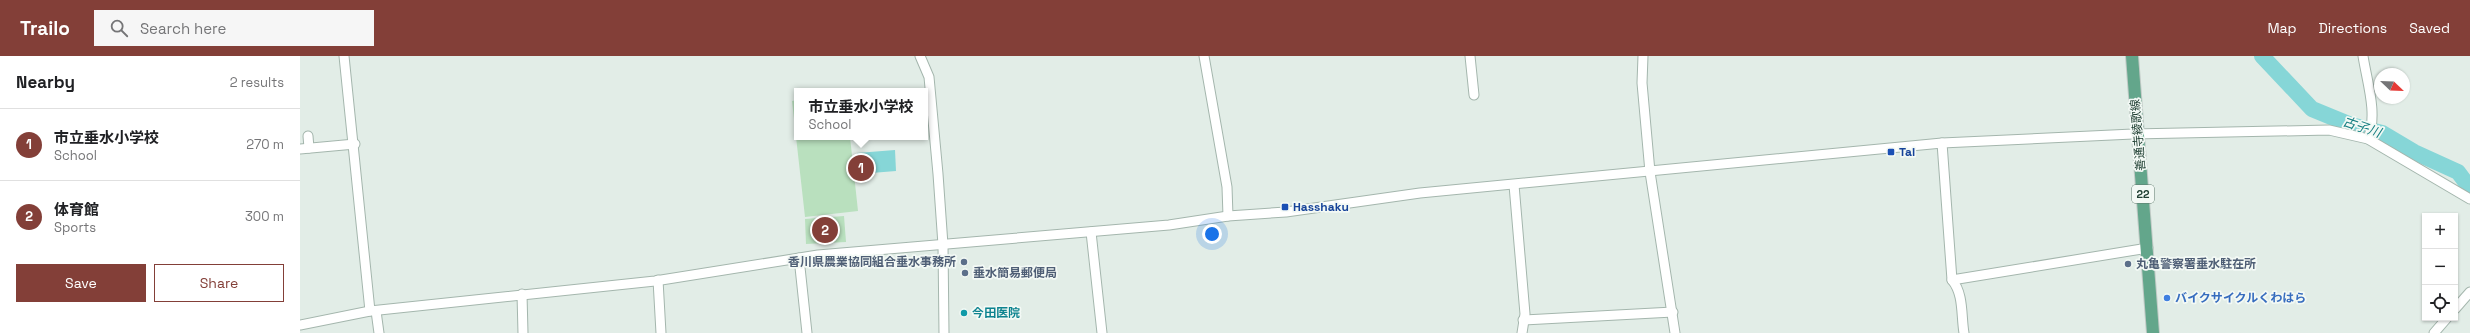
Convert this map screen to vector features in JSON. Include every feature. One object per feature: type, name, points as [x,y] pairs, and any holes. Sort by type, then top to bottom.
[{"type":"main road","name":"善通寺綾歌線","points":[[2132,56],[2148,248],[2153,333]]},
{"type":"street","points":[[344,56],[346,85],[355,144],[373,311],[379,333]]},
{"type":"street","points":[[920,56],[929,77],[943,245],[944,333]]},
{"type":"street","points":[[1204,56],[1226,181],[1228,216]]},
{"type":"street","points":[[1470,56],[1474,95]]},
{"type":"street","points":[[1643,56],[1642,84],[1650,172],[1673,312],[1675,333]]},
{"type":"street","points":[[2363,56],[2370,93],[2372,128],[2368,139]]},
{"type":"street","points":[[300,325],[373,311],[658,280],[799,258],[1091,232],[1228,216],[1286,212],[1412,194],[1942,144],[2138,135],[2329,130],[2368,139],[2470,199]]},
{"type":"street","points":[[308,136],[304,148],[355,144]]},
{"type":"street","points":[[1942,144],[1952,280],[1957,285],[1961,300],[1964,333]]},
{"type":"street","points":[[1514,185],[1525,314],[1522,333]]},
{"type":"street","points":[[1091,232],[1102,333]]},
{"type":"street","points":[[1952,280],[2148,248]]},
{"type":"street","points":[[799,258],[807,333]]},
{"type":"street","points":[[658,280],[661,333]]},
{"type":"street","points":[[2458,305],[2470,292]]},
{"type":"street","points":[[522,294],[523,333]]},
{"type":"street","points":[[1524,320],[1673,312]]},
{"type":"street","points":[[2434,333],[2444,321]]},
{"type":"green space","points":[[792,101],[794,101],[794,119]]},
{"type":"green space","points":[[796,140],[850,140],[858,211],[805,217]]},
{"type":"green space","points":[[844,216],[846,242],[806,244],[805,219]]},
{"type":"water","points":[[895,150],[896,171],[859,174],[857,153]]},
{"type":"waterway","name":"古子川","points":[[2262,56],[2312,109],[2351,125],[2382,133],[2414,152],[2458,172],[2470,188]]},
{"type":"place","name":"Tai","points":[[1891,152]]},
{"type":"place","name":"市立垂水小学校","points":[[861,168]]},
{"type":"place","name":"Hasshaku","points":[[1285,207]]},
{"type":"place","name":"体育館","points":[[825,230]]},
{"type":"place","name":"香川県農業協同組合垂水事務所","points":[[964,262]]},
{"type":"place","name":"丸亀警察署垂水駐在所","points":[[2128,264]]},
{"type":"place","name":"垂水簡易郵便局","points":[[965,273]]},
{"type":"place","name":"バイクサイクルくわはら","points":[[2167,298]]},
{"type":"place","name":"今田医院","points":[[964,313]]}]
